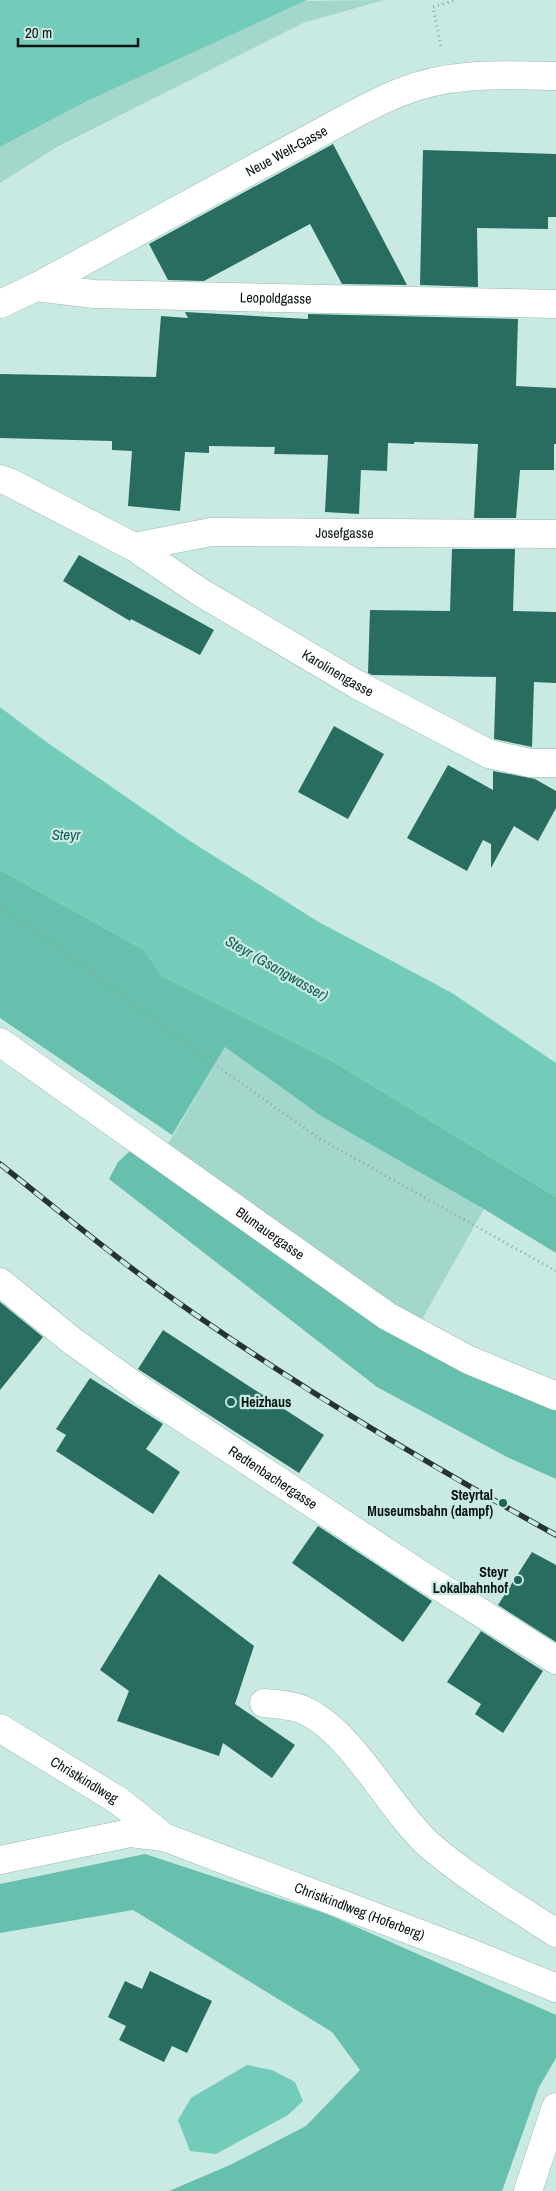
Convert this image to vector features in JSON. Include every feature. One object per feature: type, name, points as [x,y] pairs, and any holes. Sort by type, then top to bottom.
[{"type":"street","name":"Neue Welt-Gasse","points":[[36,287],[349,117],[402,91],[448,79],[494,74],[556,76]]},
{"type":"street","points":[[0,304],[36,287]]},
{"type":"street","name":"Leopoldgasse","points":[[36,287],[94,294],[556,304]]},
{"type":"street","points":[[0,479],[134,547]]},
{"type":"street","name":"Josefgasse","points":[[134,547],[211,532],[556,534]]},
{"type":"street","name":"Karolinengasse","points":[[134,547],[200,592],[356,684],[489,754],[530,763],[556,763]]},
{"type":"street","name":"Blumauergasse","points":[[0,1042],[387,1316],[469,1360],[556,1396]]},
{"type":"street","name":"Redtenbachergasse","points":[[0,1282],[71,1340],[142,1391],[421,1576],[556,1660]]},
{"type":"street","points":[[264,1703],[284,1704],[303,1710],[322,1722],[340,1738],[427,1843],[458,1868],[556,1933]]},
{"type":"street","name":"Christkindlweg","points":[[0,1728],[119,1801],[164,1837]]},
{"type":"street","points":[[0,1860],[130,1833],[164,1837]]},
{"type":"street","name":"Christkindlweg (Hoferberg)","points":[[164,1837],[468,1952],[556,1988]]},
{"type":"street","points":[[528,2191],[556,2107]]},
{"type":"path","points":[[433,7],[457,0]]},
{"type":"path","points":[[0,907],[78,961],[197,1052],[320,1139],[556,1271]]},
{"type":"shaded area","points":[[384,0],[303,23],[57,147],[0,183],[0,147],[87,101],[304,1]]},
{"type":"shaded area","points":[[0,870],[144,950],[162,976],[330,1060],[556,1197],[556,1253],[484,1209],[321,1116],[225,1047],[172,1135],[0,1018]]},
{"type":"shaded area","points":[[225,1047],[321,1116],[484,1209],[411,1339],[155,1166]]},
{"type":"shaded area","points":[[131,1150],[556,1408],[556,1479],[507,1457],[377,1387],[109,1179],[118,1162]]},
{"type":"shaded area","points":[[145,1854],[327,1914],[556,2015],[556,2058],[539,2087],[502,2191],[169,2191],[230,2165],[306,2126],[360,2070],[332,2032],[133,1910],[0,1933],[0,1884]]},
{"type":"water","points":[[0,0],[307,0],[87,101],[0,147]]},
{"type":"water","name":"Steyr","points":[[0,707],[45,741],[190,841],[317,921],[452,993],[556,1063],[556,1197],[330,1060],[162,976],[144,950],[0,870]]},
{"type":"water","points":[[247,2065],[272,2070],[295,2082],[303,2101],[288,2115],[216,2154],[190,2151],[178,2120],[191,2098]]},
{"type":"building","points":[[333,144],[407,285],[342,284],[310,224],[204,281],[168,280],[149,244]]},
{"type":"building","points":[[423,150],[556,154],[556,217],[548,217],[548,229],[477,228],[478,287],[420,285]]},
{"type":"building","points":[[185,312],[308,319],[308,314],[518,319],[516,386],[556,388],[554,470],[520,470],[516,518],[474,518],[478,444],[388,443],[387,471],[361,470],[359,514],[325,512],[328,455],[274,454],[275,447],[209,446],[209,453],[185,452],[180,511],[128,506],[132,451],[112,450],[112,441],[0,438],[0,374],[156,377],[161,316],[188,318]]},
{"type":"building","points":[[452,549],[515,549],[513,611],[556,612],[556,683],[534,682],[532,747],[494,739],[496,677],[372,675],[368,673],[370,610],[450,611]]},
{"type":"building","points":[[79,555],[214,630],[200,655],[131,619],[130,621],[63,581]]},
{"type":"building","points":[[334,726],[384,754],[348,819],[298,792]]},
{"type":"building","points":[[448,765],[493,790],[493,771],[535,779],[556,791],[556,808],[538,841],[514,826],[491,868],[491,844],[483,840],[467,871],[407,838]]},
{"type":"building","points":[[0,1302],[43,1337],[0,1390]]},
{"type":"building","name":"Heizhaus","points":[[163,1330],[324,1435],[299,1473],[138,1369]]},
{"type":"building","points":[[90,1378],[163,1424],[146,1449],[180,1472],[153,1514],[56,1451],[66,1435],[56,1429]]},
{"type":"building","points":[[318,1526],[432,1601],[403,1642],[292,1563]]},
{"type":"building","name":"Steyr Lokalbahnhof","points":[[532,1552],[556,1565],[556,1642],[498,1605]]},
{"type":"building","points":[[159,1574],[254,1646],[235,1704],[295,1745],[272,1778],[223,1743],[219,1756],[117,1721],[129,1691],[100,1670]]},
{"type":"building","points":[[481,1631],[543,1671],[503,1733],[475,1714],[481,1704],[447,1682]]},
{"type":"building","points":[[150,1971],[212,2001],[187,2053],[172,2046],[164,2062],[119,2040],[126,2026],[108,2017],[125,1981],[142,1989]]},
{"type":"railway","points":[[0,1164],[131,1268],[268,1364],[363,1423],[556,1535]]},
{"type":"place","name":"Heizhaus","points":[[231,1402]]},
{"type":"place","name":"Steyrtal Museumsbahn (dampf)","points":[[503,1503]]},
{"type":"place","name":"Steyr Lokalbahnhof","points":[[518,1580]]},
{"type":"water label","name":"Steyr (Gsangwasser)","points":[[277,968]]}]
